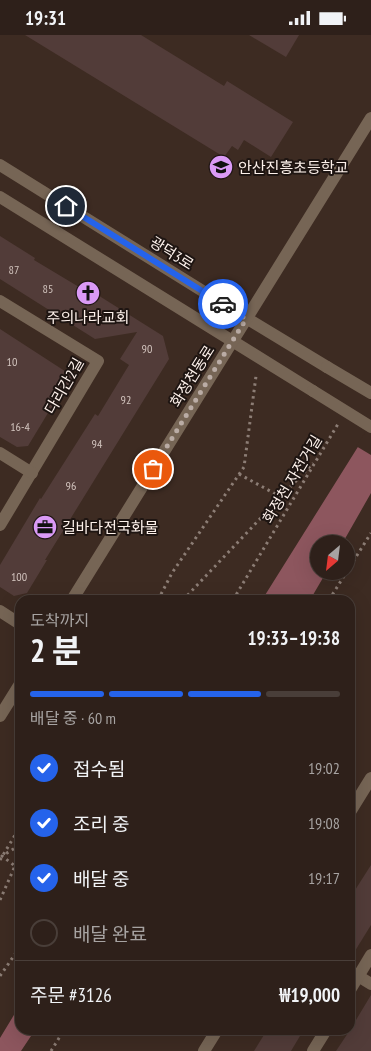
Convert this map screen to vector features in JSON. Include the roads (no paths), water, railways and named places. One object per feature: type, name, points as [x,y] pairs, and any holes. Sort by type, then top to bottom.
[{"type":"street","name":"화정천동로","points":[[75,595],[371,118]]},
{"type":"street","name":"광덕3로","points":[[0,165],[246,319],[371,393]]},
{"type":"street","points":[[0,197],[371,427]]},
{"type":"street","name":"다리간2길","points":[[0,301],[98,361],[0,525]]},
{"type":"street","points":[[0,453],[32,473]]},
{"type":"street","points":[[0,611],[15,621]]},
{"type":"street","points":[[0,716],[15,692]]},
{"type":"street","points":[[355,804],[371,778]]},
{"type":"street","points":[[355,973],[371,955]]},
{"type":"street","points":[[355,975],[371,984]]},
{"type":"street","points":[[204,1051],[214,1035]]},
{"type":"street","points":[[313,1051],[323,1035]]},
{"type":"place","name":"안산진흥초등학교","points":[[221,167]]},
{"type":"place","name":"주의나라교회","points":[[88,293]]},
{"type":"place","name":"길바다전국화물","points":[[45,527]]}]
